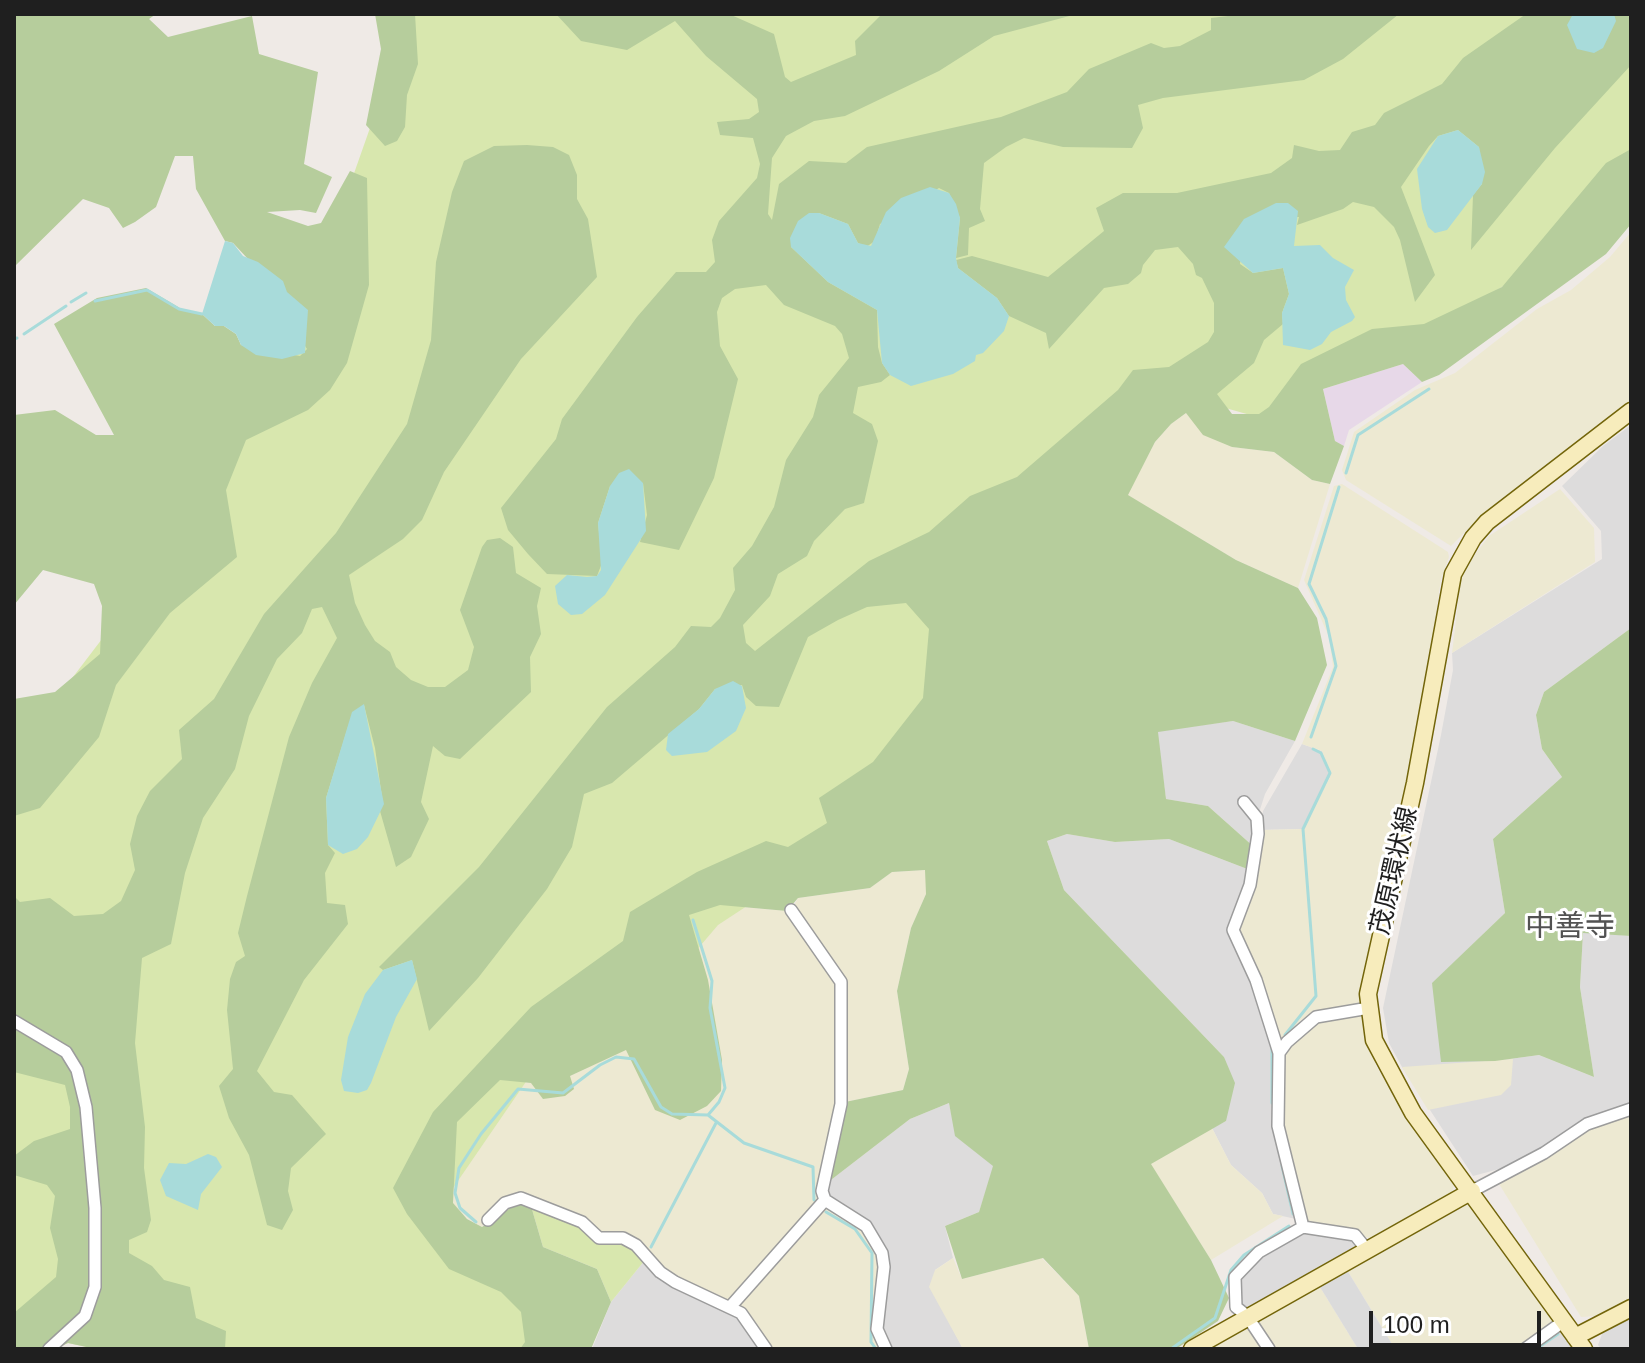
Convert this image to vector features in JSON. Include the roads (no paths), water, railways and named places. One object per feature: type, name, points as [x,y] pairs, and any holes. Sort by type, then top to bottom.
[{"type":"main road","name":"茂原環状線","points":[[1580,1343],[1413,1113],[1382,1061],[1369,1008],[1371,982],[1415,783],[1453,574],[1473,538],[1487,522],[1631,411]]},
{"type":"main road","points":[[1192,1349],[1472,1191]]},
{"type":"main road","points":[[1580,1343],[1631,1308]]},
{"type":"street","points":[[1244,802],[1257,818],[1258,834],[1250,885],[1233,930],[1256,980],[1279,1053],[1278,1126],[1303,1227]]},
{"type":"street","points":[[791,910],[841,982],[841,1104],[822,1191],[825,1200],[866,1226],[880,1248],[884,1267],[877,1329],[886,1349]]},
{"type":"street","points":[[1279,1053],[1306,1021],[1369,1008]]},
{"type":"street","points":[[14,1021],[66,1052],[77,1070],[86,1107],[95,1208],[95,1287],[85,1316],[49,1349]]},
{"type":"street","points":[[1472,1191],[1544,1153],[1587,1124],[1631,1109]]},
{"type":"street","points":[[488,1220],[505,1203],[521,1198],[582,1222],[599,1238],[623,1238],[636,1245],[660,1272],[675,1282],[731,1306],[750,1322],[766,1349]]},
{"type":"street","points":[[731,1306],[825,1200]]},
{"type":"street","points":[[1269,1349],[1247,1316],[1236,1307],[1235,1277],[1259,1252],[1303,1227],[1355,1235],[1367,1250]]},
{"type":"street","points":[[1525,1349],[1564,1321]]},
{"type":"water","points":[[1573,14],[1614,14],[1616,21],[1603,48],[1594,53],[1577,49],[1567,25]]},
{"type":"water","points":[[1458,130],[1479,147],[1485,172],[1482,184],[1447,230],[1435,233],[1428,227],[1422,209],[1417,169],[1438,136]]},
{"type":"water","points":[[930,187],[949,193],[956,204],[960,218],[958,268],[997,298],[1009,316],[1004,331],[983,353],[976,355],[975,361],[953,374],[911,386],[890,375],[882,363],[877,310],[828,282],[791,247],[790,238],[798,221],[809,213],[819,213],[848,224],[858,243],[871,246],[886,212],[901,198]]},
{"type":"water","points":[[1276,203],[1288,203],[1298,211],[1294,246],[1320,245],[1333,258],[1354,270],[1345,287],[1346,300],[1355,317],[1310,350],[1283,345],[1282,313],[1289,294],[1283,268],[1253,273],[1224,247],[1244,219]]},
{"type":"water","points":[[225,241],[233,243],[243,256],[258,262],[283,281],[287,292],[308,310],[305,353],[282,359],[256,355],[241,345],[236,334],[224,326],[215,326],[202,314]]},
{"type":"water","points":[[629,469],[643,483],[646,531],[605,595],[582,614],[571,615],[558,604],[555,586],[567,575],[597,576],[601,570],[598,523],[610,486],[619,473]]},
{"type":"water","points":[[733,681],[742,686],[746,708],[736,731],[707,752],[672,756],[666,750],[668,734],[699,709],[715,689]]},
{"type":"water","points":[[364,704],[384,804],[368,837],[357,849],[343,854],[328,845],[326,798],[352,712]]},
{"type":"water","points":[[412,960],[417,979],[396,1017],[371,1083],[367,1090],[358,1093],[344,1091],[341,1080],[348,1037],[365,994],[383,970]]},
{"type":"water","points":[[208,1154],[216,1157],[222,1167],[201,1194],[198,1210],[166,1196],[160,1180],[169,1163],[186,1164]]},
{"type":"waterway","points":[[95,301],[147,290],[179,309],[202,314]]},
{"type":"waterway","points":[[71,302],[86,293]]},
{"type":"waterway","points":[[24,334],[66,306]]},
{"type":"waterway","points":[[1346,473],[1358,435],[1429,389]]},
{"type":"waterway","points":[[1311,737],[1336,666],[1326,619],[1309,584],[1339,487]]},
{"type":"waterway","points":[[1285,1035],[1316,996],[1303,829],[1330,773],[1321,753],[1313,749]]},
{"type":"waterway","points":[[476,1222],[460,1208],[455,1193],[459,1168],[481,1134],[518,1089],[563,1093],[616,1057],[634,1059],[661,1107],[672,1114],[708,1115],[719,1102],[725,1088],[710,1008],[712,981],[693,920]]},
{"type":"waterway","points":[[1272,1047],[1272,1103]]},
{"type":"waterway","points":[[708,1115],[744,1143],[813,1167],[814,1200]]},
{"type":"waterway","points":[[651,1247],[716,1123]]},
{"type":"waterway","points":[[1282,1166],[1293,1214]]},
{"type":"waterway","points":[[826,1212],[855,1229],[872,1253],[871,1342],[876,1349]]},
{"type":"waterway","points":[[1171,1349],[1215,1318],[1231,1270],[1244,1255],[1289,1226]]},
{"type":"waterway","points":[[1536,1349],[1558,1334]]},
{"type":"district","name":"中善寺","points":[[1570,928]]}]
